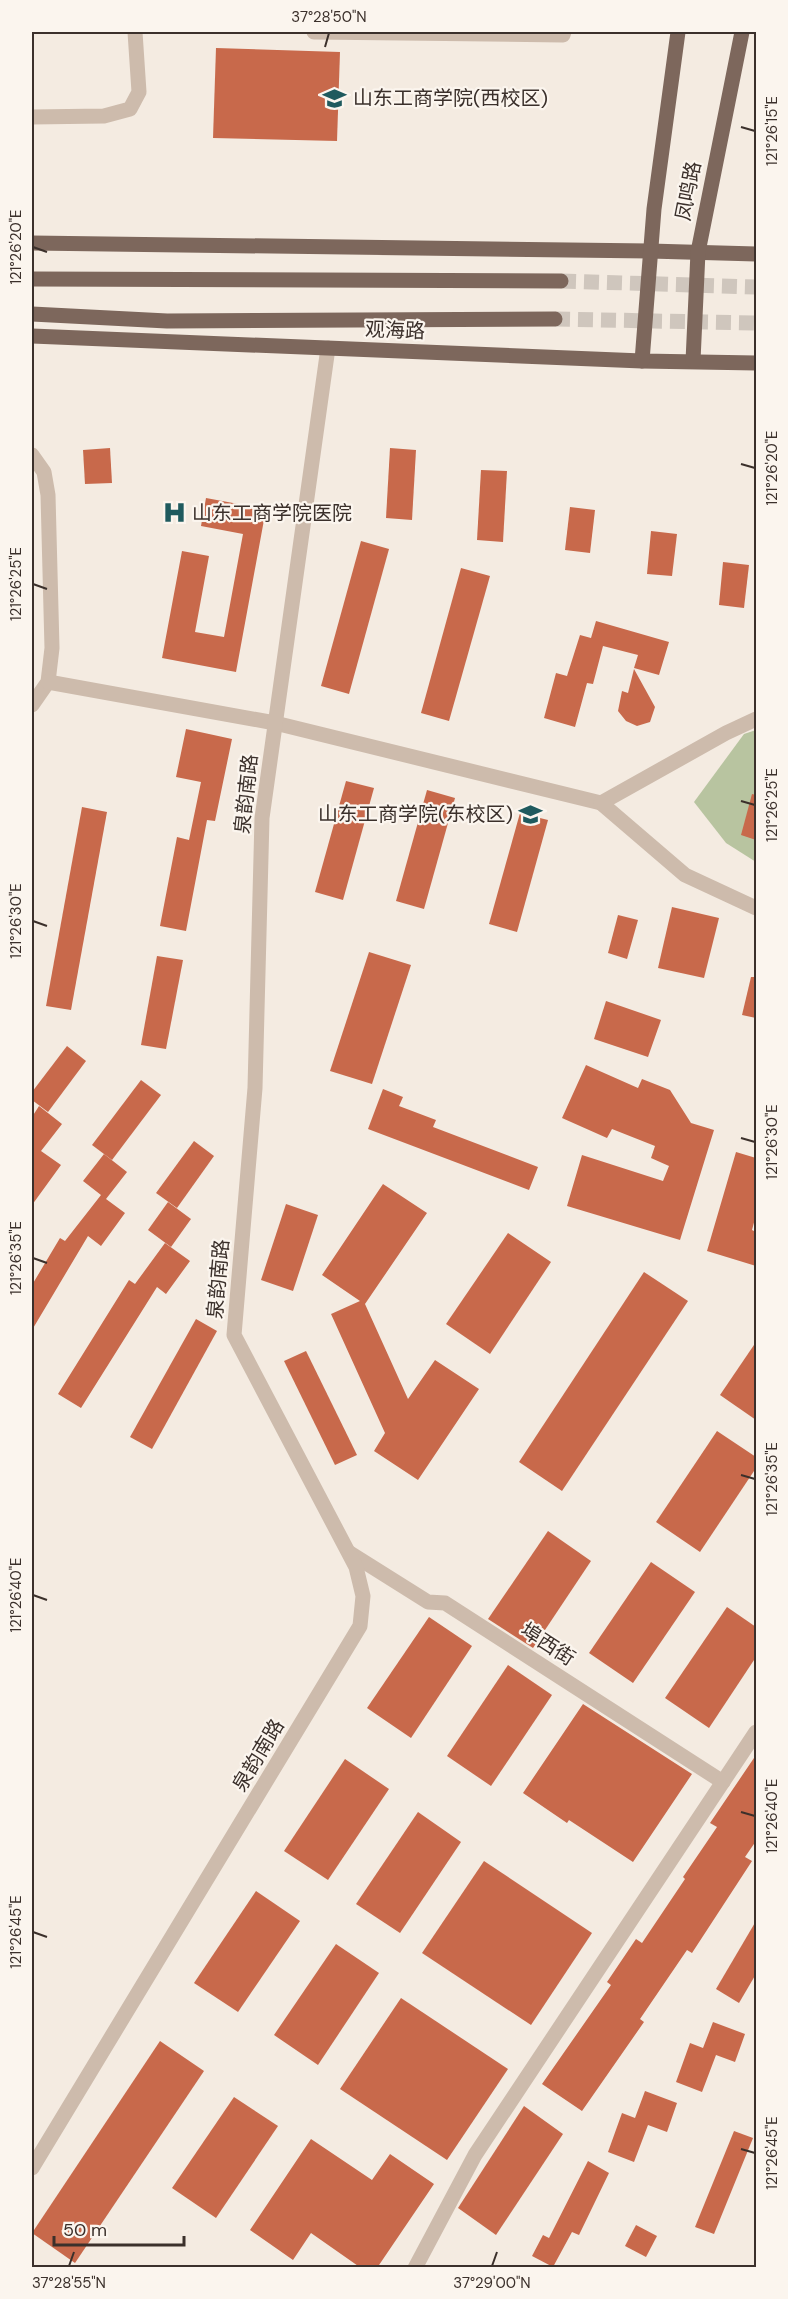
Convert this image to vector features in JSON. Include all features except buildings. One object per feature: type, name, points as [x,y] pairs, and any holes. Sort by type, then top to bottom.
[{"type":"main road","name":"凤鸣路","points":[[642,361],[650,251],[678,32]]},
{"type":"main road","name":"凤鸣路","points":[[693,361],[698,252],[742,32]]},
{"type":"main road","points":[[32,243],[756,254]]},
{"type":"main road","points":[[32,279],[561,281]]},
{"type":"main road","name":"观海路","points":[[32,314],[167,321],[555,319]]},
{"type":"main road","name":"观海路","points":[[32,336],[642,361],[756,363]]},
{"type":"street","points":[[32,117],[104,116],[130,109],[139,92],[135,32]]},
{"type":"street","points":[[314,32],[563,35],[564,32]]},
{"type":"street","name":"泉韵南路","points":[[32,2168],[360,1626],[363,1596],[356,1567],[234,1335],[255,1088],[262,818],[328,348]]},
{"type":"street","points":[[32,455],[44,472],[48,495],[52,648],[48,682],[32,705]]},
{"type":"street","points":[[48,682],[275,723],[601,803],[685,875],[756,908]]},
{"type":"street","points":[[601,803],[726,733],[756,719]]},
{"type":"street","name":"埠西街","points":[[348,1551],[428,1602],[445,1603],[723,1782]]},
{"type":"street","points":[[415,2268],[475,2155],[756,1732]]},
{"type":"green space","points":[[756,730],[756,862],[726,843],[694,802],[744,734]]},
{"type":"tunnel","points":[[561,281],[756,287]]},
{"type":"tunnel","points":[[555,319],[756,323]]},
{"type":"place","name":"山东工商学院(西校区)","points":[[335,98]]},
{"type":"place","name":"山东工商学院医院","points":[[174,513]]},
{"type":"place","name":"山东工商学院(东校区)","points":[[531,814]]}]
